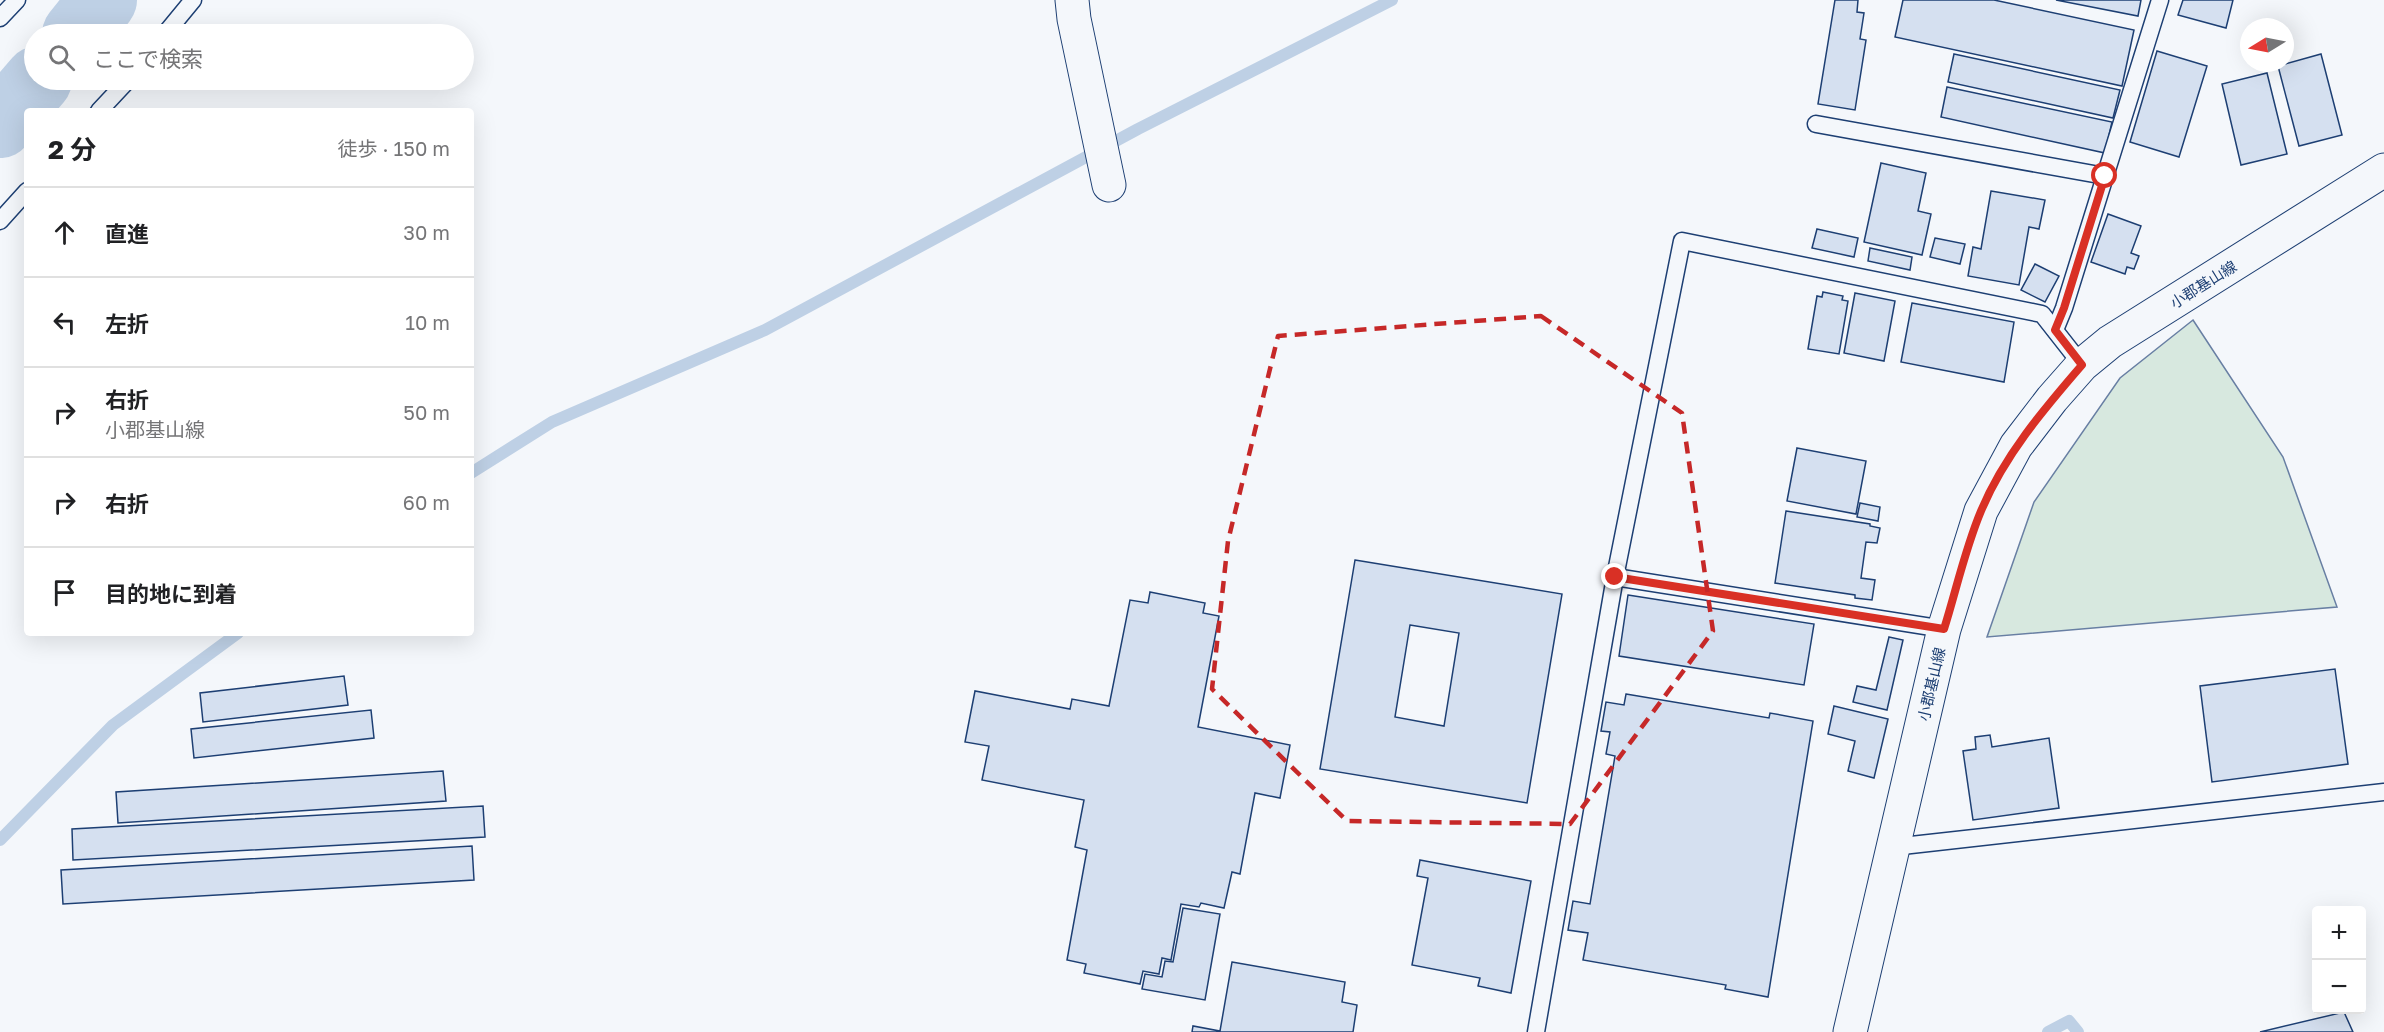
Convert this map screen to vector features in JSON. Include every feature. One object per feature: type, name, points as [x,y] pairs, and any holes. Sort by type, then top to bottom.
[{"type":"main road","points":[[1072,0],[1074,20],[1109,186]]},
{"type":"main road","name":"小郡基山線","points":[[1850,1032],[1944,629],[1981,511],[2016,446],[2082,365],[2110,342],[2384,170]]},
{"type":"lane","points":[[0,18],[17,0]]},
{"type":"lane","points":[[173,24],[193,0]]},
{"type":"lane","points":[[2055,330],[2064,308],[2160,0]]},
{"type":"lane","points":[[102,108],[119,90]]},
{"type":"lane","points":[[1816,124],[2105,176]]},
{"type":"lane","points":[[0,221],[24,194]]},
{"type":"lane","points":[[1536,1032],[1615,577],[1682,241],[2042,314],[2082,365]]},
{"type":"lane","points":[[1615,577],[1944,629]]},
{"type":"lane","points":[[1893,847],[2384,792]]},
{"type":"highlighted area","points":[[1541,316],[1682,413],[1713,631],[1570,824],[1347,821],[1212,689],[1228,541],[1278,336]]},
{"type":"shaded area","points":[[2193,320],[2283,457],[2337,607],[1987,637],[2034,502],[2120,378]]},
{"type":"building","points":[[1835,0],[1858,0],[1857,12],[1864,13],[1860,39],[1866,40],[1855,110],[1818,104]]},
{"type":"building","points":[[1903,0],[1994,0],[2134,30],[2122,86],[1895,37]]},
{"type":"building","points":[[2056,0],[2141,0],[2138,16]]},
{"type":"building","points":[[2183,0],[2233,0],[2226,28],[2178,15]]},
{"type":"building","points":[[2157,51],[2207,66],[2179,157],[2130,142]]},
{"type":"building","points":[[1954,54],[2120,90],[2113,118],[1948,82]]},
{"type":"building","points":[[2321,54],[2342,135],[2299,146],[2280,72],[2294,72],[2294,62]]},
{"type":"building","points":[[2267,73],[2287,154],[2241,165],[2222,84]]},
{"type":"building","points":[[1947,87],[2112,122],[2105,153],[1941,117]]},
{"type":"building","points":[[1881,163],[1926,173],[1918,211],[1931,214],[1922,255],[1864,242]]},
{"type":"building","points":[[1991,191],[2045,200],[2039,229],[2029,227],[2019,285],[1968,276],[1973,247],[1981,249]]},
{"type":"building","points":[[2108,214],[2141,226],[2131,253],[2139,256],[2134,269],[2127,267],[2125,274],[2091,262]]},
{"type":"building","points":[[1817,229],[1858,238],[1854,257],[1812,248]]},
{"type":"building","points":[[1935,238],[1965,244],[1960,264],[1930,257]]},
{"type":"building","points":[[1870,248],[1912,257],[1910,270],[1868,261]]},
{"type":"building","points":[[2035,264],[2059,276],[2045,302],[2021,290]]},
{"type":"building","points":[[1823,292],[1843,296],[1842,300],[1848,301],[1839,354],[1808,349],[1817,296],[1822,297]]},
{"type":"building","points":[[1855,293],[1895,301],[1884,361],[1844,353]]},
{"type":"building","points":[[1912,303],[2014,322],[2004,382],[1901,362]]},
{"type":"building","points":[[1797,448],[1866,461],[1856,514],[1787,501]]},
{"type":"building","points":[[1860,503],[1880,507],[1878,521],[1857,517]]},
{"type":"building","points":[[1786,511],[1870,524],[1870,526],[1880,528],[1877,543],[1866,542],[1861,578],[1875,580],[1872,600],[1855,598],[1855,595],[1775,583]]},
{"type":"building","points":[[1355,560],[1562,594],[1527,803],[1320,769]],"holes":[[[1410,625],[1459,633],[1444,726],[1395,717]]]},
{"type":"building","points":[[1150,592],[1205,603],[1203,613],[1219,616],[1198,727],[1290,745],[1280,798],[1255,793],[1240,874],[1232,872],[1224,908],[1201,903],[1199,907],[1181,904],[1171,960],[1162,958],[1159,974],[1143,971],[1140,984],[1084,973],[1086,964],[1067,960],[1087,850],[1075,847],[1084,800],[982,780],[989,746],[965,742],[975,691],[1070,709],[1072,699],[1109,706],[1130,600],[1148,603]]},
{"type":"building","points":[[1628,595],[1814,624],[1804,685],[1619,656]]},
{"type":"building","points":[[1889,637],[1903,640],[1887,710],[1853,702],[1857,686],[1876,690]]},
{"type":"building","points":[[2335,669],[2348,764],[2212,782],[2200,686]]},
{"type":"building","points":[[344,676],[348,705],[203,722],[200,693]]},
{"type":"building","points":[[1626,694],[1769,718],[1770,713],[1813,721],[1768,997],[1725,989],[1726,985],[1583,960],[1588,933],[1568,930],[1573,901],[1590,904],[1615,756],[1606,754],[1610,732],[1601,731],[1606,702],[1624,705]]},
{"type":"building","points":[[1834,706],[1888,719],[1874,778],[1848,771],[1855,741],[1828,734]]},
{"type":"building","points":[[371,710],[374,738],[194,758],[191,729]]},
{"type":"building","points":[[1990,735],[1992,747],[2049,738],[2059,808],[1973,820],[1963,751],[1976,749],[1975,737]]},
{"type":"building","points":[[443,771],[446,801],[118,823],[116,792]]},
{"type":"building","points":[[483,806],[485,837],[73,860],[72,829]]},
{"type":"building","points":[[472,846],[474,880],[63,904],[61,870]]},
{"type":"building","points":[[1420,860],[1531,881],[1511,993],[1478,986],[1480,978],[1412,965],[1428,878],[1417,876]]},
{"type":"building","points":[[1183,908],[1220,914],[1205,1000],[1142,989],[1145,974],[1162,977],[1165,961],[1173,962]]},
{"type":"building","points":[[1232,962],[1345,982],[1342,1002],[1357,1005],[1353,1032],[1192,1032],[1193,1026],[1220,1031]]},
{"type":"building","points":[[2336,1014],[2345,1014],[2353,1032],[2260,1032]]},
{"type":"waterway","points":[[84,24],[103,0]]},
{"type":"waterway","points":[[474,471],[552,422],[765,330],[1138,129],[1392,0]]},
{"type":"waterway","points":[[0,124],[29,90]]},
{"type":"waterway","points":[[0,840],[113,725],[234,636]]},
{"type":"waterway","points":[[2048,1032],[2069,1021],[2078,1032]]},
{"type":"route","points":[[1615,577],[1944,629],[1981,511],[2016,446],[2082,365],[2055,330],[2105,176]]}]
